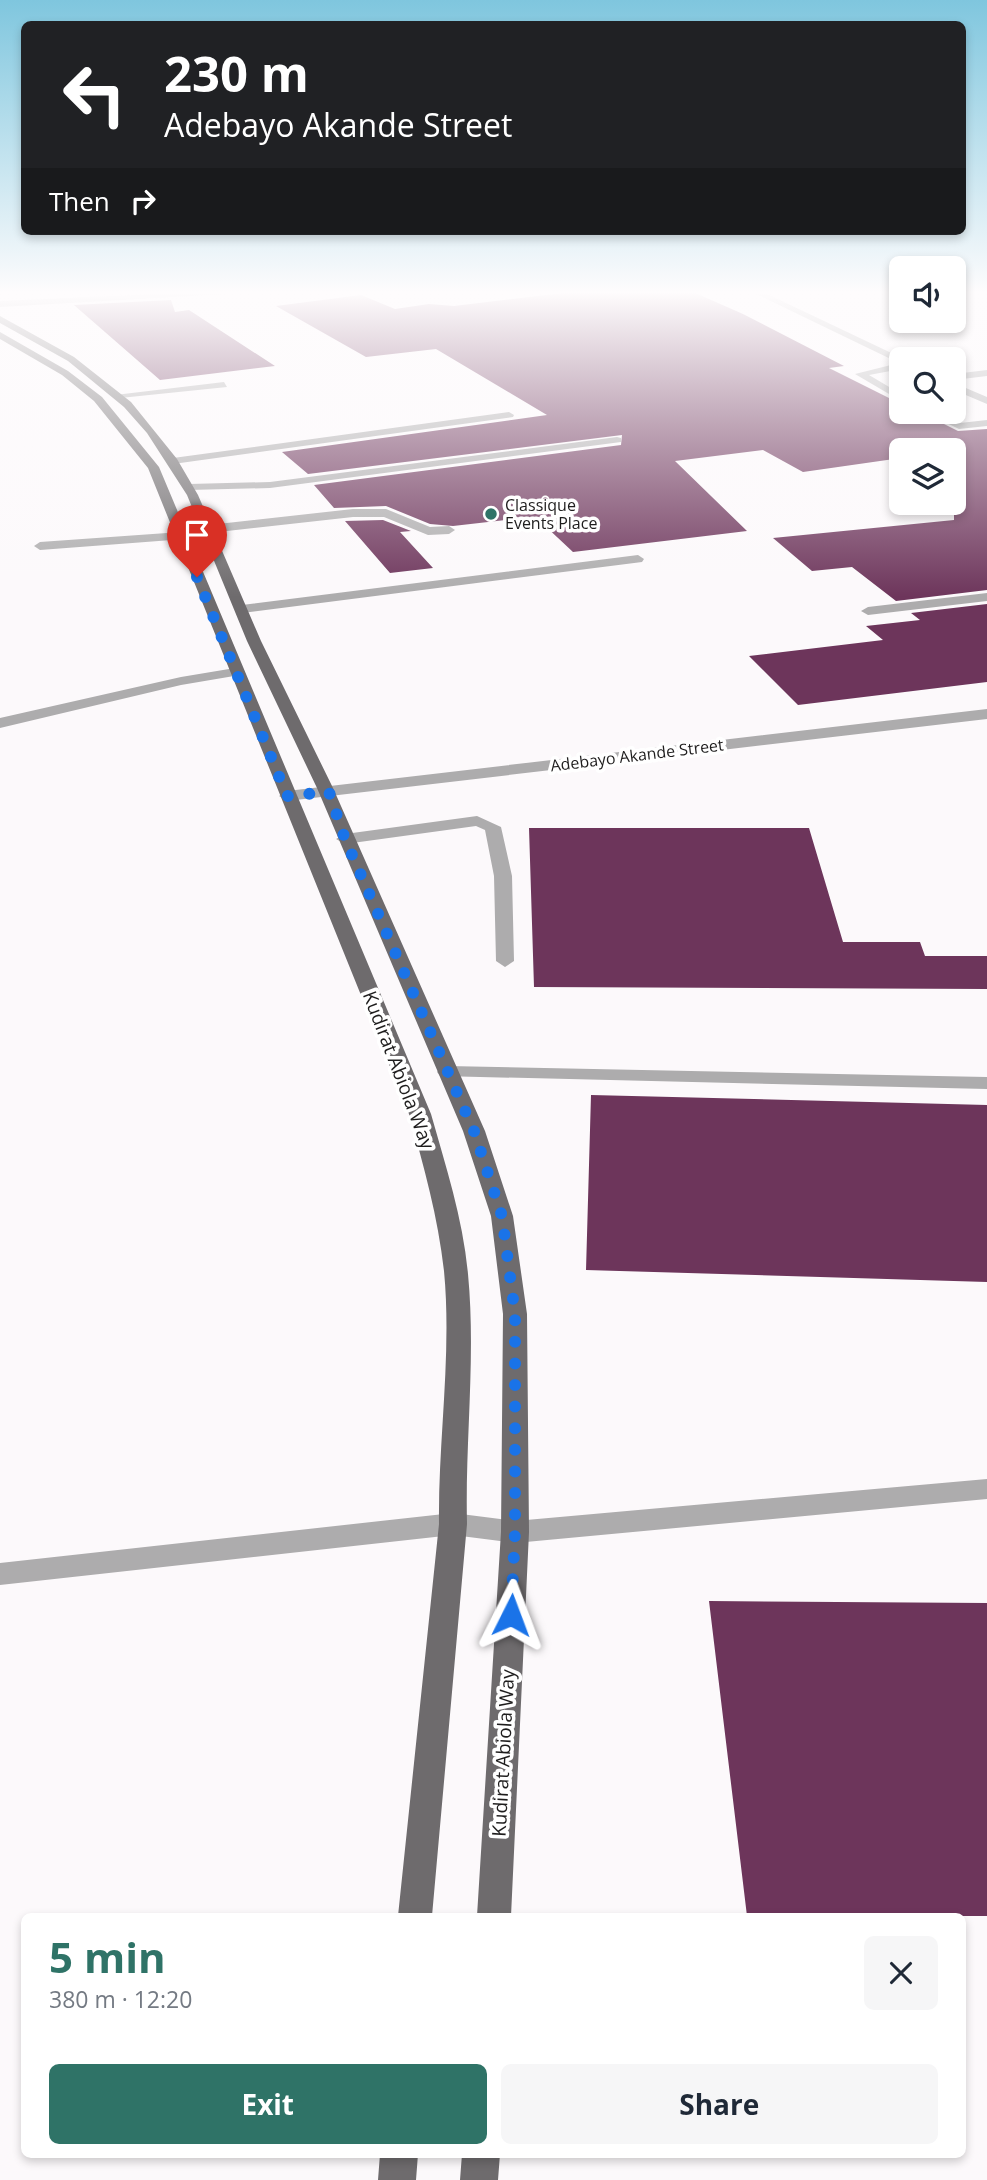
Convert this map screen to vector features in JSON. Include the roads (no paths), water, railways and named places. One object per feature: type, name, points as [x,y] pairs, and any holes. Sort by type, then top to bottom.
[{"type":"main road","name":"Kudirat Abiola Way","points":[[91,394],[153,467],[235,672],[420,1114],[448,1212],[456,1274],[460,1343],[452,1464],[453,1524],[415,1913]]},
{"type":"main road","name":"Kudirat Abiola Way","points":[[120,395],[173,461],[209,529],[242,609],[329,792],[345,839],[474,1131],[502,1216],[515,1314],[515,1532],[494,1913]]},
{"type":"main road","points":[[397,2180],[399,2158]]},
{"type":"main road","points":[[480,2180],[481,2158]]},
{"type":"street","points":[[120,395],[133,394]]},
{"type":"street","points":[[971,394],[987,401]]},
{"type":"street","points":[[173,461],[509,415]]},
{"type":"street","points":[[955,424],[959,426],[987,423]]},
{"type":"street","points":[[189,487],[270,485],[617,440]]},
{"type":"street","points":[[209,529],[354,513],[386,513],[428,531],[449,530]]},
{"type":"street","points":[[40,546],[181,536]]},
{"type":"street","points":[[242,609],[638,559]]},
{"type":"street","points":[[868,611],[987,597]]},
{"type":"street","points":[[0,723],[181,681],[235,672]]},
{"type":"street","name":"Adebayo Akande Street","points":[[287,796],[987,714]]},
{"type":"street","points":[[345,839],[477,821],[493,827],[503,876],[505,961]]},
{"type":"street","points":[[447,1072],[987,1083]]},
{"type":"street","points":[[0,1574],[453,1524],[515,1532],[987,1489]]},
{"type":"place","name":"Classique Events Place","points":[[491,514]]}]
